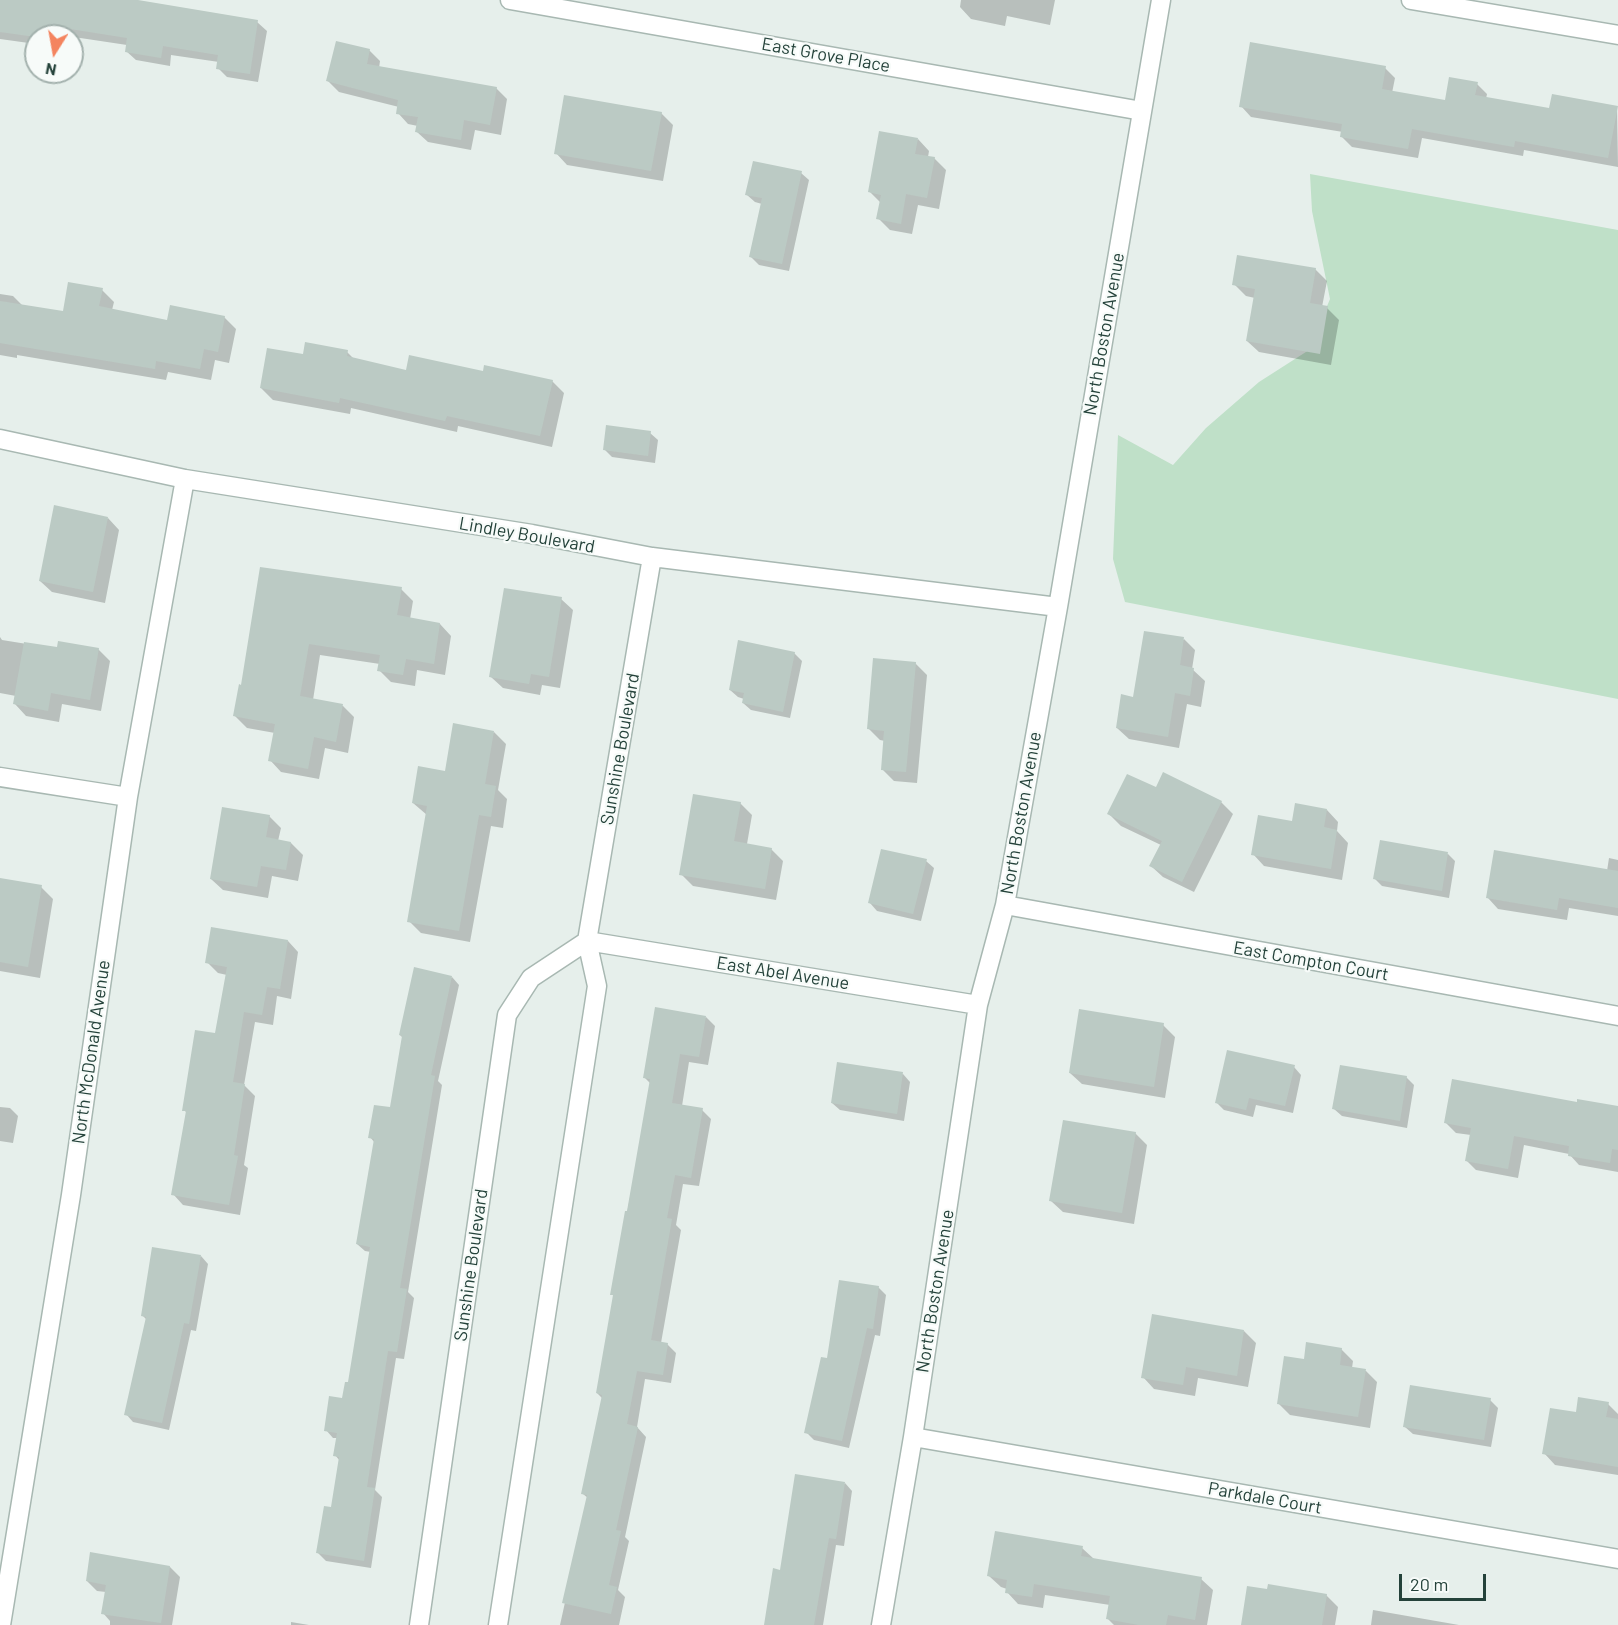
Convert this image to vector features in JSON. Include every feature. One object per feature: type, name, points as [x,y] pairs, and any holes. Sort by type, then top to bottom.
[{"type":"street","name":"East Grove Place","points":[[510,0],[1142,111]]},
{"type":"street","name":"North Boston Avenue","points":[[881,1625],[913,1437],[978,1005],[1005,905],[1161,0]]},
{"type":"street","points":[[1411,0],[1618,35]]},
{"type":"street","name":"Lindley Boulevard","points":[[0,439],[186,479],[521,532],[652,557],[1058,607]]},
{"type":"street","name":"North McDonald Avenue","points":[[1,1625],[69,1206],[128,796],[186,479]]},
{"type":"street","name":"Sunshine Boulevard","points":[[498,1625],[597,986],[587,941],[652,557]]},
{"type":"street","points":[[0,777],[128,796]]},
{"type":"street","name":"East Compton Court","points":[[1005,905],[1618,1016]]},
{"type":"street","name":"Sunshine Boulevard","points":[[419,1625],[507,1015],[531,978],[587,941]]},
{"type":"street","name":"East Abel Avenue","points":[[587,941],[978,1005]]},
{"type":"street","name":"Parkdale Court","points":[[913,1437],[1618,1559]]},
{"type":"green space","points":[[1310,174],[1618,230],[1618,699],[1125,602],[1113,559],[1118,435],[1173,465],[1206,428],[1259,382],[1309,350],[1330,299],[1312,211]]},
{"type":"building","points":[[0,0],[138,0],[258,20],[250,74],[216,69],[218,55],[163,46],[161,58],[125,52],[127,38],[84,31],[84,24],[24,24],[24,35],[0,32]]},
{"type":"building","points":[[336,41],[370,49],[367,64],[497,87],[490,125],[464,120],[461,140],[415,132],[418,117],[396,114],[398,100],[326,81]]},
{"type":"building","points":[[1250,42],[1386,66],[1382,89],[1445,100],[1449,77],[1478,82],[1475,95],[1549,108],[1552,94],[1618,106],[1608,158],[1515,141],[1514,147],[1412,129],[1408,149],[1340,137],[1342,124],[1239,107]]},
{"type":"building","points":[[564,95],[662,112],[651,171],[554,154]]},
{"type":"building","points":[[879,131],[918,138],[915,154],[935,157],[927,198],[906,194],[901,224],[876,219],[881,195],[868,192]]},
{"type":"building","points":[[753,161],[802,171],[782,264],[749,257],[762,198],[745,195]]},
{"type":"building","points":[[1237,255],[1316,268],[1310,303],[1328,306],[1320,354],[1246,341],[1255,289],[1232,285]]},
{"type":"building","points":[[68,282],[103,288],[99,306],[167,320],[170,305],[225,316],[218,352],[204,349],[200,369],[156,361],[155,369],[0,343],[0,301],[63,311]]},
{"type":"building","points":[[305,342],[348,350],[347,356],[406,370],[409,355],[483,371],[484,365],[553,380],[540,436],[447,416],[445,421],[340,398],[339,403],[260,388],[267,348],[303,354]]},
{"type":"building","points":[[606,425],[651,431],[648,456],[603,450]]},
{"type":"building","points":[[54,505],[108,517],[93,592],[39,581]]},
{"type":"building","points":[[260,567],[402,587],[397,615],[440,623],[434,664],[406,659],[403,675],[377,671],[380,655],[309,644],[300,696],[343,704],[336,742],[314,737],[308,769],[268,761],[275,724],[233,716],[239,684],[241,685]]},
{"type":"building","points":[[504,588],[562,597],[549,677],[531,674],[529,684],[489,677]]},
{"type":"building","points":[[1144,631],[1184,637],[1180,665],[1194,668],[1190,696],[1175,693],[1168,737],[1116,728],[1121,694],[1133,697]]},
{"type":"building","points":[[738,640],[795,652],[783,712],[742,703],[744,693],[729,690]]},
{"type":"building","points":[[58,641],[99,648],[90,700],[51,693],[48,711],[13,704],[24,642],[57,647]]},
{"type":"building","points":[[873,658],[916,662],[906,772],[881,770],[884,731],[867,729]]},
{"type":"building","points":[[453,723],[494,731],[485,784],[496,786],[491,817],[479,815],[459,931],[407,922],[427,806],[412,803],[418,766],[445,771]]},
{"type":"building","points":[[1163,772],[1222,801],[1182,882],[1149,866],[1162,841],[1107,814],[1127,774],[1156,787]]},
{"type":"building","points":[[693,794],[741,802],[734,841],[772,848],[765,889],[679,875]]},
{"type":"building","points":[[1295,803],[1327,809],[1324,827],[1337,830],[1331,869],[1251,855],[1258,815],[1292,821]]},
{"type":"building","points":[[222,807],[270,815],[266,837],[291,842],[286,870],[261,866],[257,887],[210,879]]},
{"type":"building","points":[[1380,840],[1448,852],[1442,891],[1373,879]]},
{"type":"building","points":[[881,849],[927,859],[913,914],[868,903]]},
{"type":"building","points":[[1494,850],[1618,871],[1618,908],[1559,898],[1557,910],[1486,898]]},
{"type":"building","points":[[0,878],[42,885],[28,967],[0,962]]},
{"type":"building","points":[[211,927],[288,940],[280,989],[267,987],[262,1015],[244,1012],[233,1082],[245,1084],[234,1155],[238,1156],[229,1205],[171,1195],[186,1111],[182,1111],[195,1030],[215,1033],[227,967],[205,963]]},
{"type":"building","points":[[414,967],[452,976],[431,1075],[435,1076],[400,1288],[407,1289],[397,1352],[388,1351],[367,1487],[375,1488],[364,1561],[316,1553],[324,1506],[331,1507],[339,1457],[333,1456],[337,1433],[324,1431],[329,1396],[342,1398],[345,1382],[348,1382],[370,1247],[356,1244],[374,1139],[368,1138],[374,1105],[390,1107],[402,1036],[399,1035]]},
{"type":"building","points":[[655,1007],[706,1016],[699,1057],[680,1054],[672,1103],[703,1108],[691,1178],[675,1175],[667,1218],[672,1219],[651,1340],[668,1343],[663,1375],[637,1371],[627,1424],[638,1427],[616,1530],[621,1531],[609,1585],[617,1587],[611,1614],[562,1603],[587,1495],[581,1494],[602,1395],[596,1393],[613,1295],[610,1295],[650,1079],[643,1078]]},
{"type":"building","points":[[1079,1009],[1164,1023],[1154,1087],[1069,1073]]},
{"type":"building","points":[[1227,1050],[1295,1065],[1285,1106],[1249,1098],[1246,1110],[1215,1103]]},
{"type":"building","points":[[837,1062],[903,1072],[897,1114],[831,1103]]},
{"type":"building","points":[[1340,1065],[1407,1076],[1400,1121],[1332,1109]]},
{"type":"building","points":[[1452,1079],[1577,1102],[1577,1099],[1618,1106],[1618,1150],[1612,1149],[1610,1163],[1568,1156],[1569,1146],[1514,1136],[1508,1169],[1465,1161],[1471,1128],[1444,1123]]},
{"type":"building","points":[[1063,1120],[1136,1132],[1122,1213],[1049,1201]]},
{"type":"building","points":[[152,1247],[201,1255],[189,1324],[184,1323],[162,1423],[124,1415],[146,1317],[141,1316]]},
{"type":"building","points":[[839,1280],[879,1286],[873,1329],[867,1328],[842,1441],[804,1433],[821,1357],[827,1358]]},
{"type":"building","points":[[1152,1314],[1244,1330],[1237,1376],[1186,1367],[1183,1385],[1141,1378]]},
{"type":"building","points":[[1306,1342],[1342,1348],[1340,1365],[1366,1369],[1358,1417],[1277,1404],[1284,1356],[1304,1359]]},
{"type":"building","points":[[1410,1385],[1491,1398],[1484,1440],[1403,1427]]},
{"type":"building","points":[[1578,1397],[1609,1402],[1606,1417],[1618,1419],[1618,1467],[1542,1454],[1550,1408],[1576,1412]]},
{"type":"building","points":[[795,1474],[845,1482],[836,1539],[829,1538],[814,1625],[764,1625],[773,1568],[780,1570]]},
{"type":"building","points":[[995,1531],[1083,1546],[1081,1556],[1202,1577],[1195,1620],[1168,1615],[1166,1625],[1139,1625],[1106,1619],[1110,1596],[1034,1584],[1032,1597],[1005,1593],[1007,1580],[987,1576]]},
{"type":"building","points":[[90,1552],[170,1566],[161,1623],[101,1614],[106,1585],[86,1581]]},
{"type":"building","points":[[1268,1584],[1327,1594],[1322,1625],[1241,1625],[1247,1586],[1267,1589]]}]
